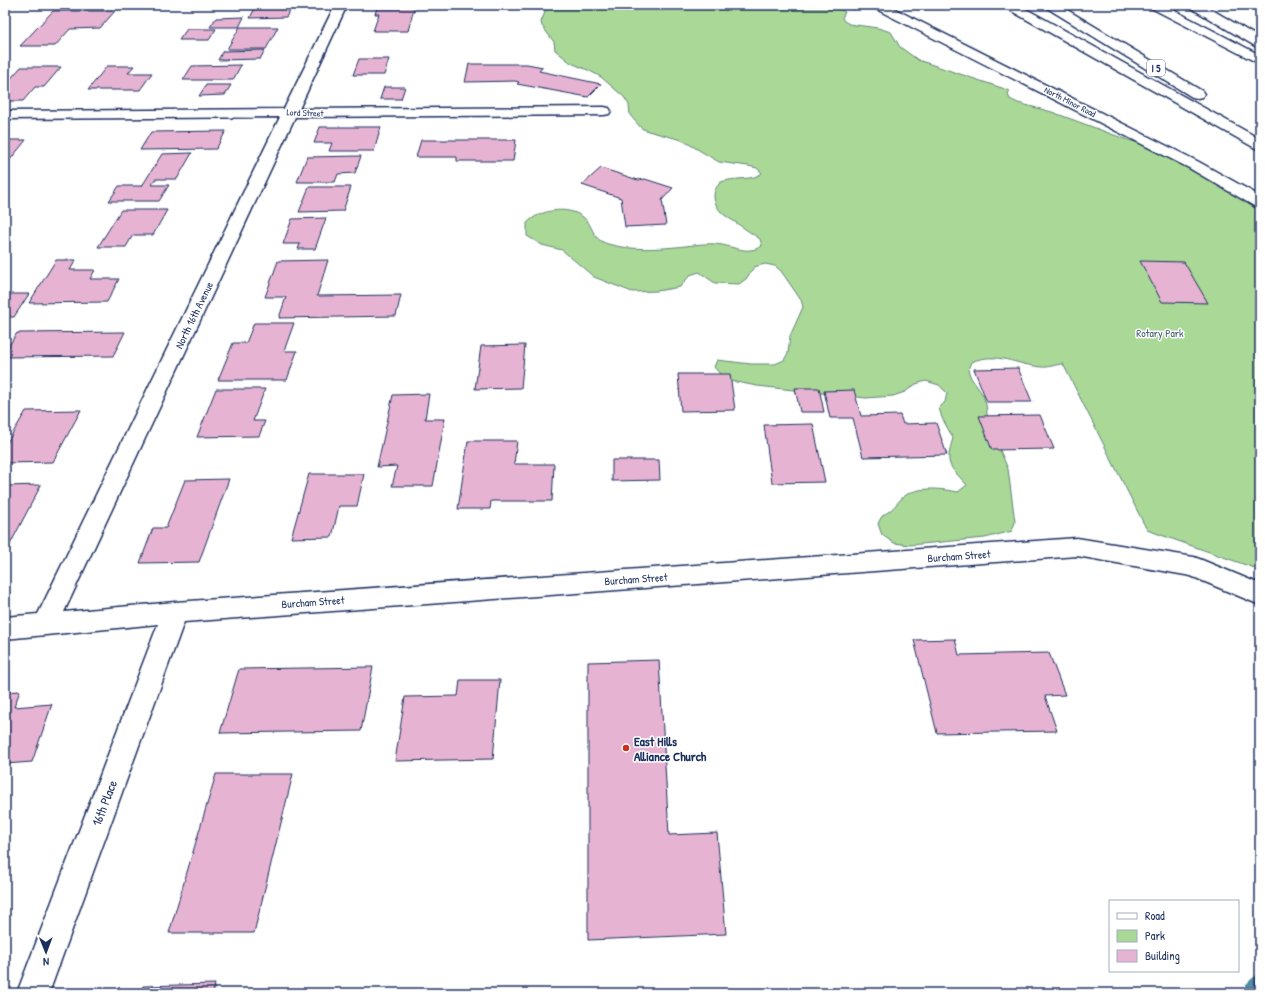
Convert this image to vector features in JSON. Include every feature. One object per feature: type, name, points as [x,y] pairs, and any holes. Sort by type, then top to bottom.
[{"type":"main road","name":"North 16th Avenue","points":[[46,624],[341,5]]},
{"type":"main road","name":"North Minor Road","points":[[878,5],[1194,165],[1260,203]]},
{"type":"main road","points":[[1010,5],[1260,145]]},
{"type":"main road","name":"I 5","points":[[1051,5],[1206,99]]},
{"type":"main road","points":[[1155,5],[1260,60]]},
{"type":"main road","points":[[1195,5],[1260,43]]},
{"type":"main road","name":"Lord Street","points":[[5,115],[604,111]]},
{"type":"main road","points":[[1226,111],[1260,132]]},
{"type":"main road","name":"Burcham Street","points":[[5,628],[176,612],[1077,547],[1194,567],[1260,595]]},
{"type":"main road","name":"16th Place","points":[[33,993],[176,612]]},
{"type":"green space","name":"Rotary Park","points":[[543,5],[833,5],[845,12],[842,18],[849,24],[878,28],[891,32],[900,47],[918,60],[1009,91],[1008,95],[1010,99],[1018,103],[1052,112],[1142,144],[1214,180],[1260,211],[1260,570],[1147,530],[1063,364],[1042,367],[998,358],[990,358],[971,362],[968,370],[971,378],[983,395],[986,404],[988,422],[1008,469],[1015,522],[1012,531],[985,538],[910,545],[894,543],[882,535],[878,524],[881,518],[906,495],[925,489],[939,489],[958,492],[967,485],[950,464],[949,454],[953,438],[942,418],[939,408],[945,402],[947,393],[939,385],[926,381],[916,384],[905,392],[893,396],[866,398],[757,386],[731,381],[721,375],[714,367],[717,360],[751,364],[775,364],[784,360],[788,353],[790,336],[803,307],[801,300],[781,271],[775,266],[765,264],[754,267],[746,279],[739,284],[715,283],[699,272],[690,275],[680,287],[657,291],[632,292],[594,277],[562,250],[542,245],[527,236],[527,223],[532,219],[546,212],[561,210],[576,213],[583,217],[590,225],[596,237],[605,243],[620,247],[652,249],[710,244],[750,250],[762,246],[760,239],[723,214],[715,202],[714,194],[721,182],[754,177],[762,173],[757,168],[719,162],[682,140],[641,128],[630,115],[629,105],[624,97],[601,77],[571,63],[555,50],[554,42],[542,26],[541,22],[545,12],[545,6]]},
{"type":"building","points":[[293,5],[286,17],[250,18],[256,6],[245,6]]},
{"type":"building","points":[[378,5],[415,5],[408,31],[373,31],[379,14],[375,14]]},
{"type":"building","points":[[53,11],[115,11],[100,28],[70,29],[55,46],[20,46]]},
{"type":"building","points":[[244,17],[239,27],[210,27],[216,18]]},
{"type":"building","points":[[240,27],[278,27],[266,49],[227,49]]},
{"type":"building","points":[[187,29],[216,29],[209,40],[179,40]]},
{"type":"building","points":[[265,50],[260,59],[218,60],[223,51]]},
{"type":"building","points":[[359,59],[389,59],[384,75],[353,75]]},
{"type":"building","points":[[469,64],[527,64],[543,67],[539,71],[601,84],[588,97],[517,84],[519,82],[515,81],[465,82]]},
{"type":"building","points":[[241,65],[233,80],[183,80],[192,66]]},
{"type":"building","points":[[107,66],[134,66],[128,73],[152,73],[140,90],[88,90]]},
{"type":"building","points":[[21,67],[61,67],[44,87],[35,87],[23,101],[5,101],[5,85]]},
{"type":"building","points":[[206,85],[231,85],[225,95],[199,96]]},
{"type":"building","points":[[384,87],[405,87],[401,99],[380,99]]},
{"type":"building","points":[[320,127],[381,127],[374,151],[329,151],[332,143],[314,143]]},
{"type":"building","points":[[226,131],[216,149],[140,150],[151,132]]},
{"type":"building","points":[[5,140],[26,140],[5,166]]},
{"type":"building","points":[[421,140],[516,140],[513,161],[457,161],[457,157],[416,157]]},
{"type":"building","points":[[192,153],[177,179],[155,179],[152,185],[169,185],[159,201],[109,201],[119,186],[142,186],[162,154]]},
{"type":"building","points":[[361,156],[355,173],[338,174],[335,182],[297,182],[307,157]]},
{"type":"building","points":[[601,168],[638,180],[645,179],[673,188],[662,200],[666,225],[625,227],[621,198],[582,185]]},
{"type":"building","points":[[309,187],[351,187],[343,211],[299,212]]},
{"type":"building","points":[[121,210],[167,210],[153,235],[133,235],[126,247],[98,247]]},
{"type":"building","points":[[326,218],[315,249],[298,249],[300,244],[283,244],[292,219]]},
{"type":"building","points":[[56,260],[76,260],[70,270],[95,270],[90,279],[119,279],[107,302],[29,303]]},
{"type":"building","points":[[328,260],[317,296],[401,295],[396,316],[279,318],[286,297],[265,297],[278,261]]},
{"type":"building","points":[[1140,261],[1184,262],[1208,303],[1162,302]]},
{"type":"building","points":[[5,294],[29,294],[14,317],[5,317]]},
{"type":"building","points":[[254,323],[294,323],[284,351],[297,351],[287,380],[218,380],[233,343],[246,343]]},
{"type":"building","points":[[125,332],[113,356],[5,357],[5,352],[17,333]]},
{"type":"building","points":[[525,345],[521,388],[475,389],[481,346]]},
{"type":"building","points":[[1018,368],[1032,402],[987,402],[974,369]]},
{"type":"building","points":[[678,374],[730,374],[735,410],[681,411]]},
{"type":"building","points":[[795,388],[819,388],[824,412],[800,412]]},
{"type":"building","points":[[216,389],[265,389],[253,421],[265,421],[259,436],[197,437]]},
{"type":"building","points":[[854,390],[861,416],[900,415],[903,424],[936,423],[947,455],[863,457],[853,418],[830,418],[824,391]]},
{"type":"building","points":[[429,394],[425,419],[445,419],[433,486],[392,486],[397,466],[377,467],[393,395]]},
{"type":"building","points":[[81,410],[53,462],[5,463],[5,446],[26,411]]},
{"type":"building","points":[[1040,415],[1054,449],[992,450],[979,416]]},
{"type":"building","points":[[813,424],[825,482],[772,483],[764,425]]},
{"type":"building","points":[[468,441],[517,441],[514,464],[554,464],[552,501],[491,501],[490,509],[458,509]]},
{"type":"building","points":[[612,460],[659,460],[660,480],[612,481]]},
{"type":"building","points":[[309,474],[364,474],[357,506],[339,506],[332,537],[291,538]]},
{"type":"building","points":[[229,479],[199,562],[140,563],[153,528],[166,528],[185,480]]},
{"type":"building","points":[[41,485],[5,554],[5,486]]},
{"type":"building","points":[[955,639],[959,655],[1049,653],[1065,695],[1045,696],[1057,731],[937,733],[914,640]]},
{"type":"building","name":"East Hills Alliance Church","points":[[659,660],[669,835],[717,833],[726,934],[588,940],[588,662]]},
{"type":"building","points":[[373,667],[361,731],[220,733],[239,669]]},
{"type":"building","points":[[460,680],[500,680],[493,759],[395,761],[405,697],[458,696]]},
{"type":"building","points":[[20,691],[14,707],[52,704],[32,762],[5,764],[5,692]]},
{"type":"building","points":[[216,774],[293,774],[254,933],[169,933]]},
{"type":"building","points":[[215,984],[213,993],[141,993],[143,986]]},
{"type":"waterway","points":[[1248,993],[1260,981]]},
{"type":"place","name":"East Hills Alliance Church","points":[[626,748]]}]
